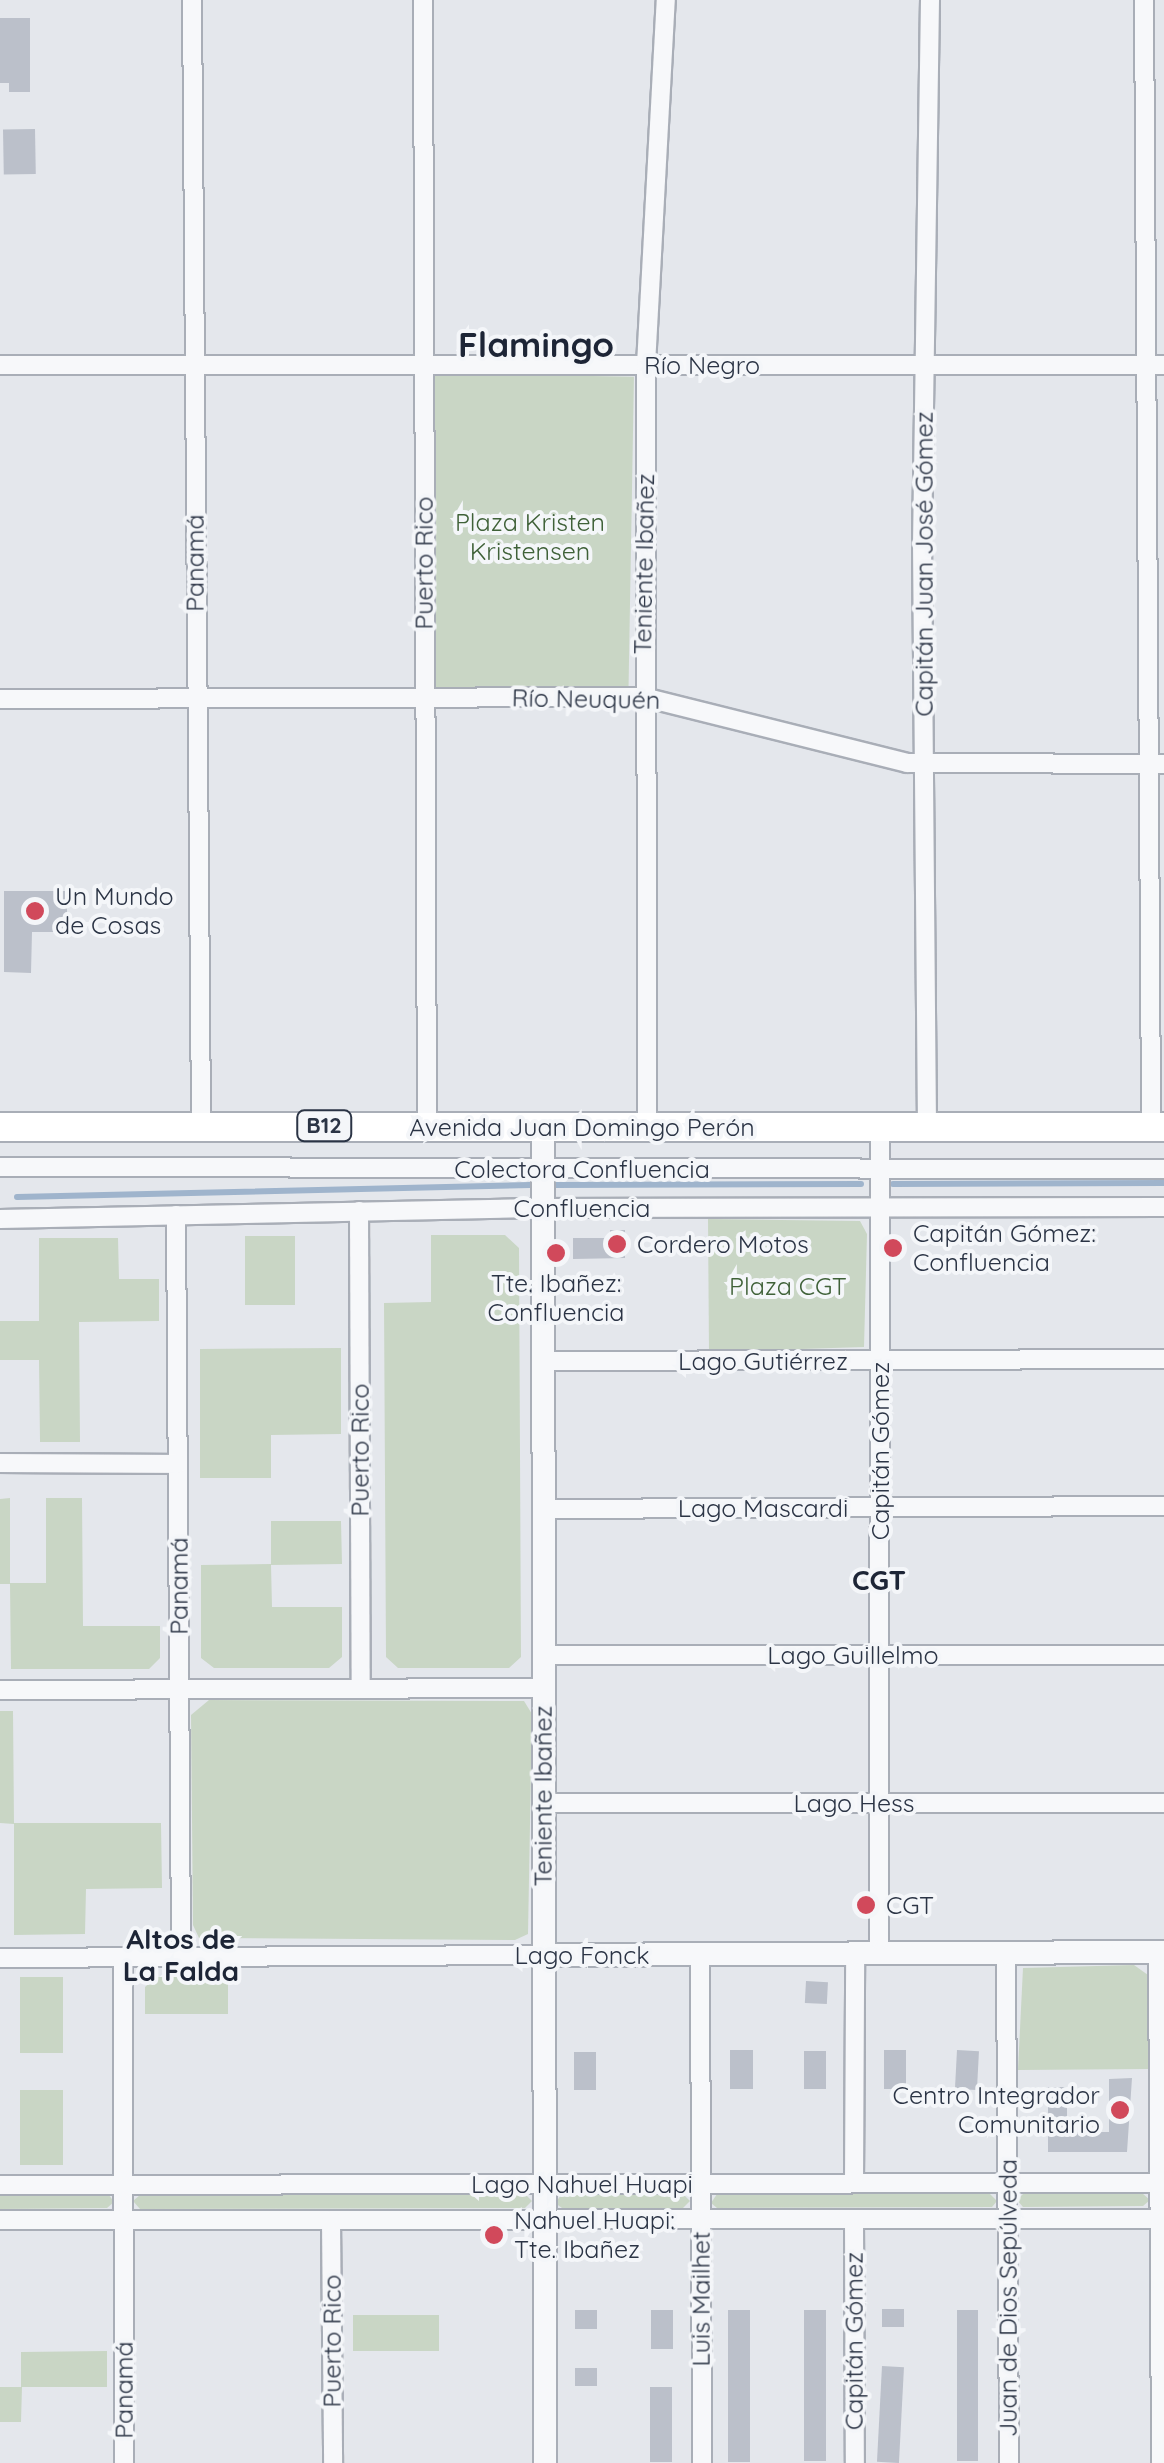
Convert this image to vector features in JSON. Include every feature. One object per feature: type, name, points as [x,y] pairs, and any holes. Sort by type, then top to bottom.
[{"type":"main road","name":"Avenida Juan Domingo Perón","points":[[0,1127],[1157,1127]]},
{"type":"street","name":"Panamá","points":[[192,0],[201,1127]]},
{"type":"street","name":"Puerto Rico","points":[[423,0],[427,1126]]},
{"type":"street","name":"Teniente Ibañez","points":[[647,1128],[643,697],[646,365],[666,0]]},
{"type":"street","name":"Capitán Juan José Gómez","points":[[926,1128],[925,365],[930,0]]},
{"type":"street","points":[[1144,0],[1154,167],[1157,1127]]},
{"type":"street","name":"Río Negro","points":[[0,365],[1155,365]]},
{"type":"street","name":"Río Neuquén","points":[[0,699],[643,697],[924,764],[1156,764]]},
{"type":"street","name":"Teniente Ibañez","points":[[542,1128],[545,2463]]},
{"type":"street","name":"Capitán Gómez","points":[[879,1954],[880,1128]]},
{"type":"street","name":"Colectora Confluencia","points":[[0,1167],[1164,1169]]},
{"type":"street","name":"Confluencia","points":[[0,1219],[542,1208],[1164,1208]]},
{"type":"street","name":"Puerto Rico","points":[[359,1211],[361,1689]]},
{"type":"street","name":"Panamá","points":[[176,1215],[181,1957]]},
{"type":"street","name":"Lago Gutiérrez","points":[[542,1361],[1164,1360]]},
{"type":"street","points":[[0,1463],[178,1464]]},
{"type":"street","name":"Lago Mascardi","points":[[542,1508],[1164,1506]]},
{"type":"street","name":"Lago Guillelmo","points":[[543,1655],[1164,1655]]},
{"type":"street","points":[[0,1690],[543,1688]]},
{"type":"street","name":"Lago Hess","points":[[543,1803],[1164,1803]]},
{"type":"street","points":[[1161,1952],[1161,2463]]},
{"type":"street","name":"Lago Fonck","points":[[0,1958],[1161,1952]]},
{"type":"street","name":"Juan de Dios Sepúlveda","points":[[1006,1953],[1009,2463]]},
{"type":"street","name":"Luis Mailhet","points":[[700,1954],[702,2463]]},
{"type":"street","points":[[854,2184],[855,1954]]},
{"type":"street","name":"Panamá","points":[[123,1957],[124,2463]]},
{"type":"street","name":"Lago Nahuel Huapi","points":[[0,2184],[1162,2183]]},
{"type":"street","name":"Capitán Gómez","points":[[854,2219],[855,2463]]},
{"type":"street","name":"Lago Nahuel Huapi","points":[[0,2220],[1162,2219]]},
{"type":"street","name":"Puerto Rico","points":[[331,2220],[332,2463]]},
{"type":"green space","name":"Plaza Kristen Kristensen","points":[[425,373],[634,377],[628,702],[419,698]]},
{"type":"green space","name":"Plaza CGT","points":[[708,1219],[860,1221],[867,1234],[864,1347],[709,1352]]},
{"type":"green space","points":[[431,1235],[505,1235],[519,1248],[521,1657],[509,1668],[398,1668],[386,1657],[384,1303],[431,1302]]},
{"type":"green space","points":[[245,1236],[295,1236],[295,1305],[245,1305]]},
{"type":"green space","points":[[39,1238],[118,1238],[119,1279],[159,1279],[159,1321],[79,1322],[80,1442],[40,1442],[39,1360],[0,1360],[0,1321],[39,1321]]},
{"type":"green space","points":[[341,1348],[341,1434],[271,1435],[271,1478],[200,1478],[200,1349]]},
{"type":"green space","points":[[10,1498],[10,1583],[46,1583],[46,1498],[82,1498],[83,1626],[160,1626],[160,1658],[149,1669],[11,1669],[10,1584],[0,1584],[0,1499]]},
{"type":"green space","points":[[271,1521],[341,1521],[342,1564],[271,1565],[272,1607],[342,1607],[342,1657],[329,1668],[214,1668],[201,1658],[201,1565],[271,1564]]},
{"type":"green space","points":[[209,1700],[524,1701],[532,1714],[528,1934],[515,1940],[199,1938],[193,1925],[191,1715]]},
{"type":"green space","points":[[0,1711],[13,1711],[14,1823],[161,1823],[162,1888],[86,1889],[85,1934],[14,1935],[14,1824],[0,1823]]},
{"type":"green space","points":[[1134,1965],[1148,1975],[1148,2069],[1018,2070],[1023,1968]]},
{"type":"green space","points":[[20,1977],[63,1977],[63,2053],[20,2053]]},
{"type":"green space","points":[[156,1977],[228,1977],[228,2014],[145,2014],[145,1987]]},
{"type":"green space","points":[[20,2090],[63,2090],[63,2165],[20,2165]]},
{"type":"green space","points":[[1142,2193],[1150,2200],[1143,2206],[1023,2207],[1017,2200],[1023,2194]]},
{"type":"green space","points":[[525,2194],[532,2201],[525,2208],[140,2209],[133,2201],[140,2195]]},
{"type":"green space","points":[[562,2194],[683,2194],[690,2201],[683,2208],[562,2208],[555,2203]]},
{"type":"green space","points":[[717,2194],[990,2194],[997,2201],[992,2207],[717,2208],[711,2203]]},
{"type":"green space","points":[[0,2195],[109,2195],[114,2202],[107,2208],[0,2209]]},
{"type":"green space","points":[[353,2315],[439,2315],[439,2351],[353,2351]]},
{"type":"green space","points":[[107,2351],[107,2387],[22,2387],[21,2422],[0,2422],[0,2387],[21,2387],[21,2352]]},
{"type":"building","points":[[0,18],[30,18],[30,92],[9,92],[9,83],[0,83]]},
{"type":"building","points":[[35,129],[36,174],[4,175],[3,130]]},
{"type":"building","name":"Un Mundo de Cosas","points":[[4,891],[67,891],[67,932],[32,932],[31,973],[4,972]]},
{"type":"building","points":[[610,1230],[625,1230],[625,1258],[573,1259],[573,1238],[610,1238]]},
{"type":"building","points":[[806,1981],[828,1982],[827,2004],[805,2003]]},
{"type":"building","points":[[730,2050],[753,2050],[753,2089],[730,2089]]},
{"type":"building","points":[[884,2050],[906,2050],[906,2089],[884,2089]]},
{"type":"building","points":[[957,2050],[979,2051],[977,2090],[955,2089]]},
{"type":"building","points":[[804,2051],[826,2051],[826,2089],[804,2089]]},
{"type":"building","points":[[574,2052],[596,2052],[596,2090],[574,2090]]},
{"type":"building","name":"Centro Integrador Comunitario","points":[[1132,2078],[1127,2152],[1048,2152],[1048,2087],[1067,2087],[1067,2132],[1109,2132],[1109,2079]]},
{"type":"building","points":[[882,2309],[904,2309],[904,2327],[882,2327]]},
{"type":"building","points":[[575,2310],[597,2310],[597,2329],[575,2329]]},
{"type":"building","points":[[651,2310],[673,2310],[673,2349],[651,2349]]},
{"type":"building","points":[[728,2310],[750,2310],[750,2462],[728,2462]]},
{"type":"building","points":[[804,2310],[826,2310],[826,2461],[804,2461]]},
{"type":"building","points":[[957,2310],[978,2310],[978,2461],[957,2461]]},
{"type":"building","points":[[882,2366],[904,2367],[899,2463],[877,2462]]},
{"type":"building","points":[[575,2368],[597,2368],[597,2386],[575,2386]]},
{"type":"building","points":[[650,2387],[672,2387],[672,2462],[650,2462]]},
{"type":"waterway","points":[[893,1184],[1164,1183]]},
{"type":"waterway","points":[[554,1185],[861,1184]]},
{"type":"waterway","points":[[17,1197],[530,1185]]},
{"type":"place","name":"Un Mundo de Cosas","points":[[35,911]]},
{"type":"place","name":"Cordero Motos","points":[[617,1244]]},
{"type":"place","name":"Capitán Gómez: Confluencia","points":[[893,1248]]},
{"type":"place","name":"Tte. Ibañez: Confluencia","points":[[556,1253]]},
{"type":"place","name":"CGT","points":[[866,1905]]},
{"type":"place","name":"Centro Integrador Comunitario","points":[[1120,2110]]},
{"type":"place","name":"Nahuel Huapi: Tte. Ibañez","points":[[494,2235]]},
{"type":"district","name":"Flamingo","points":[[536,344]]},
{"type":"district","name":"CGT","points":[[879,1580]]},
{"type":"district","name":"Altos de La Falda","points":[[181,1955]]}]
